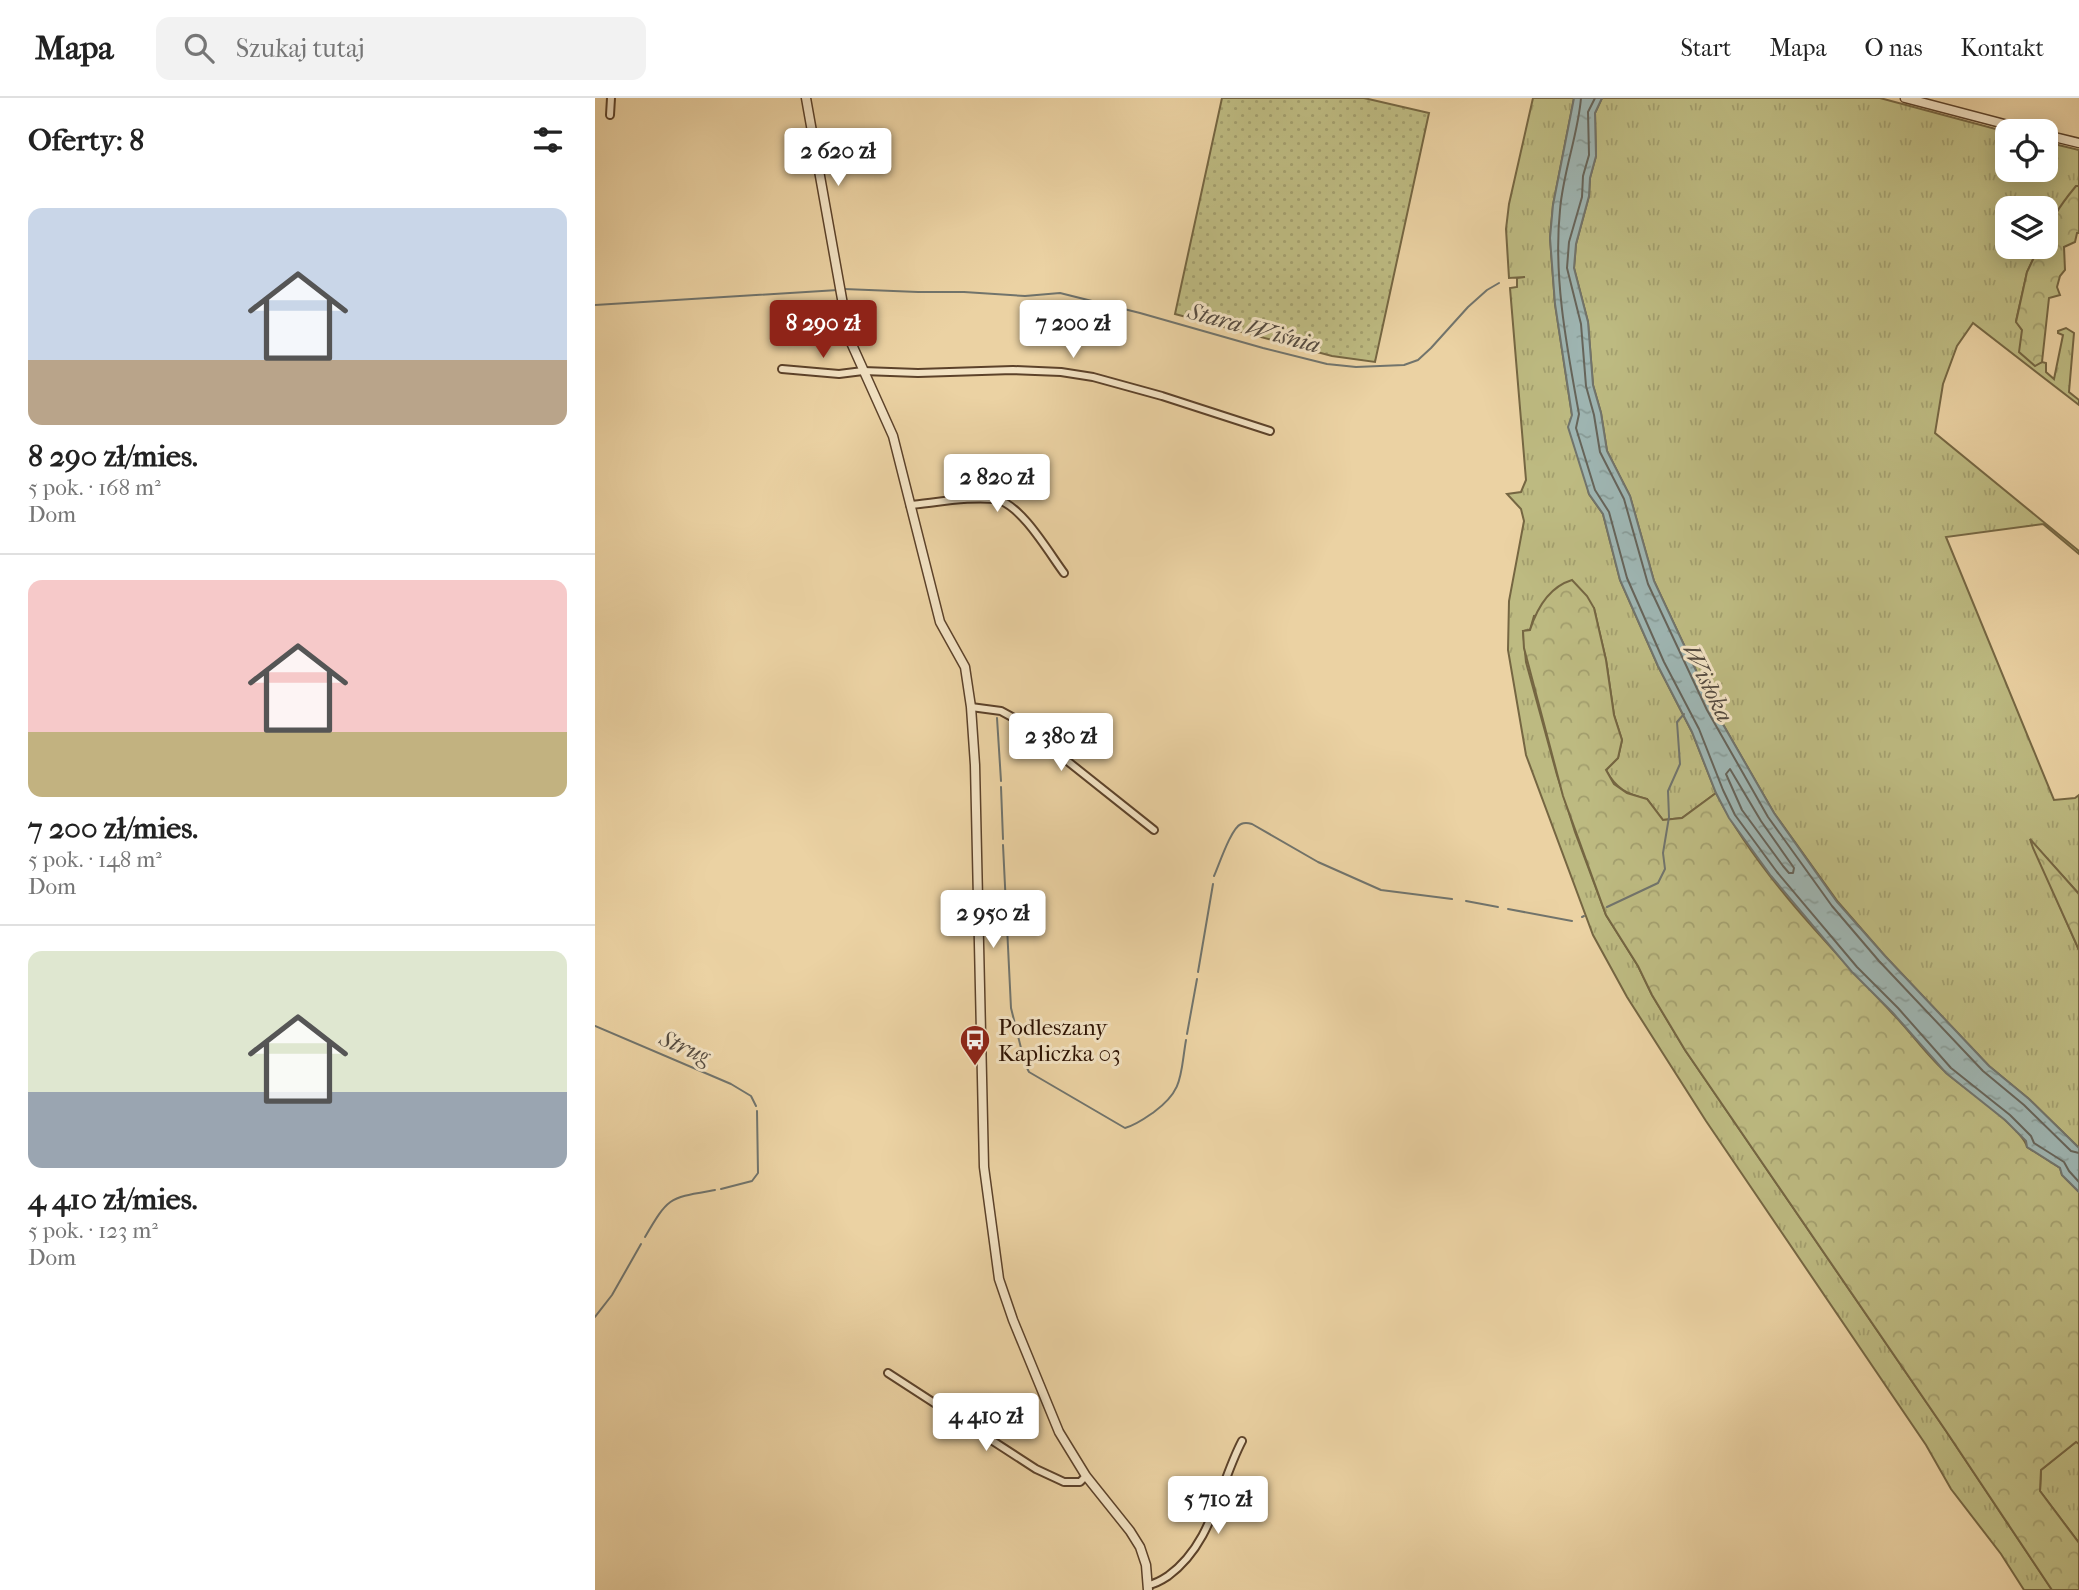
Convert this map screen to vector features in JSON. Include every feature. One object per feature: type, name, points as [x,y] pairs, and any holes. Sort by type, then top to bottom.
[{"type":"street","points":[[610,115],[611,98]]},
{"type":"street","points":[[806,98],[849,338],[893,436],[940,622],[965,667],[975,765],[983,1123],[990,1221],[1004,1298],[1059,1432],[1086,1476],[1130,1531],[1140,1548],[1146,1565],[1148,1588],[1178,1569],[1194,1549],[1219,1502],[1231,1462],[1241,1441]]},
{"type":"street","points":[[1905,98],[1995,122]]},
{"type":"street","points":[[2058,138],[2079,143]]},
{"type":"street","points":[[782,369],[839,374],[863,371],[1061,372],[1093,377],[1162,396],[1270,430]]},
{"type":"street","points":[[910,505],[999,500],[1016,511],[1063,573]]},
{"type":"street","points":[[971,707],[1001,711],[1012,717],[1154,830]]},
{"type":"street","points":[[888,1373],[1036,1469],[1064,1482],[1080,1482],[1086,1476]]},
{"type":"green space","points":[[1222,98],[1364,98],[1429,113],[1375,362],[1332,356],[1175,314]]},
{"type":"green space","points":[[1533,98],[1574,98],[1553,205],[1550,238],[1555,304],[1572,415],[1589,494],[1603,514],[1620,580],[1658,666],[1692,732],[1716,793],[1682,818],[1663,820],[1647,799],[1628,793],[1618,786],[1606,770],[1618,758],[1622,740],[1614,715],[1606,660],[1594,608],[1534,616],[1530,630],[1523,631],[1526,662],[1575,832],[1606,915],[1685,1050],[2052,1590],[2024,1590],[2001,1554],[1951,1489],[1926,1445],[1706,1121],[1627,997],[1593,935],[1526,755],[1508,650],[1509,601],[1524,521],[1521,509],[1507,494],[1521,492],[1526,480],[1510,288],[1517,287],[1517,278],[1525,277],[1509,278],[1506,229],[1509,204]]},
{"type":"green space","points":[[1602,98],[1880,98],[1995,129],[1995,182],[2058,182],[2058,145],[2079,150],[2079,186],[2069,195],[2058,214],[2058,196],[1995,196],[1995,259],[2033,259],[2027,272],[2016,321],[2035,365],[2046,363],[2046,372],[2054,379],[2063,335],[2058,331],[2066,328],[2074,333],[2069,392],[2079,400],[2079,405],[1973,323],[1957,346],[1943,384],[1935,433],[2079,551],[2079,554],[2043,524],[1946,537],[2054,800],[2075,798],[2079,795],[2079,894],[2031,841],[2079,950],[2079,1148],[2029,1099],[1989,1066],[1838,902],[1774,813],[1713,707],[1654,581],[1630,496],[1607,451],[1593,385],[1588,322],[1574,268],[1576,244],[1596,156],[1595,113]]},
{"type":"green space","points":[[2076,186],[2079,186],[2079,233],[2075,242],[2064,247],[2065,270],[2057,287],[2060,295],[2049,298],[2042,362],[2035,366],[2019,352],[2022,330],[2016,322],[2027,272],[2033,259],[2058,259],[2060,206]]},
{"type":"green space","points":[[1572,580],[1594,608],[1606,660],[1614,715],[1622,740],[1618,758],[1606,770],[1614,784],[1627,793],[1647,799],[1663,820],[1682,818],[1716,793],[1752,852],[1820,936],[1942,1069],[2005,1120],[2027,1147],[2060,1168],[2062,1175],[2079,1192],[2079,1444],[2076,1442],[2041,1470],[2040,1491],[2079,1543],[2079,1590],[2052,1590],[1685,1050],[1606,915],[1563,796],[1524,648],[1523,631],[1530,630],[1545,599],[1564,583]]},
{"type":"green space","points":[[2030,839],[2079,894],[2079,950],[2033,848]]},
{"type":"green space","points":[[2077,1441],[2079,1543],[2040,1491],[2041,1470]]},
{"type":"water","points":[[1574,98],[1602,98],[1595,113],[1596,156],[1576,244],[1574,268],[1588,322],[1593,385],[1607,451],[1630,496],[1654,581],[1713,707],[1774,813],[1837,902],[1885,956],[1989,1066],[2029,1099],[2079,1148],[2079,1192],[2062,1175],[2060,1168],[2027,1147],[2026,1141],[2005,1120],[1946,1073],[1852,972],[1771,876],[1729,818],[1716,793],[1692,732],[1658,666],[1620,580],[1603,514],[1589,494],[1568,427],[1572,415],[1555,304],[1550,238],[1553,205]]},
{"type":"waterway","name":"Stara Wiśnia","points":[[844,289],[1025,296],[1060,293],[1263,348],[1327,364],[1356,367],[1404,365],[1418,360],[1468,307],[1499,283]]},
{"type":"waterway","name":"Stara Wiśnia","points":[[595,305],[838,290]]},
{"type":"waterway","points":[[1607,907],[1658,883],[1665,869],[1663,853],[1669,817],[1668,791],[1680,764],[1677,722],[1684,714]]},
{"type":"waterway","points":[[997,718],[1001,781]]},
{"type":"waterway","points":[[1001,787],[1003,839]]},
{"type":"waterway","points":[[1214,876],[1233,832],[1241,824],[1247,823],[1318,862],[1381,890],[1452,899]]},
{"type":"waterway","points":[[1003,845],[1011,1008],[1029,1072],[1125,1128],[1147,1117],[1164,1104],[1176,1089],[1186,1040]]},
{"type":"waterway","points":[[1198,972],[1213,884]]},
{"type":"waterway","points":[[1466,901],[1498,907]]},
{"type":"waterway","points":[[1508,909],[1572,921]]},
{"type":"waterway","points":[[1187,1034],[1197,979]]},
{"type":"waterway","name":"Strug","points":[[595,1026],[731,1084],[751,1096],[756,1106]]},
{"type":"waterway","name":"Strug","points":[[721,1189],[752,1181],[758,1173],[757,1111]]},
{"type":"waterway","name":"Strug","points":[[645,1237],[660,1213],[672,1201],[715,1190]]},
{"type":"waterway","name":"Strug","points":[[595,1317],[612,1295],[641,1244]]},
{"type":"place","name":"Podleszany Kapliczka 03","points":[[975,1067]]},
{"type":"water label","name":"Wisłoka","points":[[1708,683]]}]
